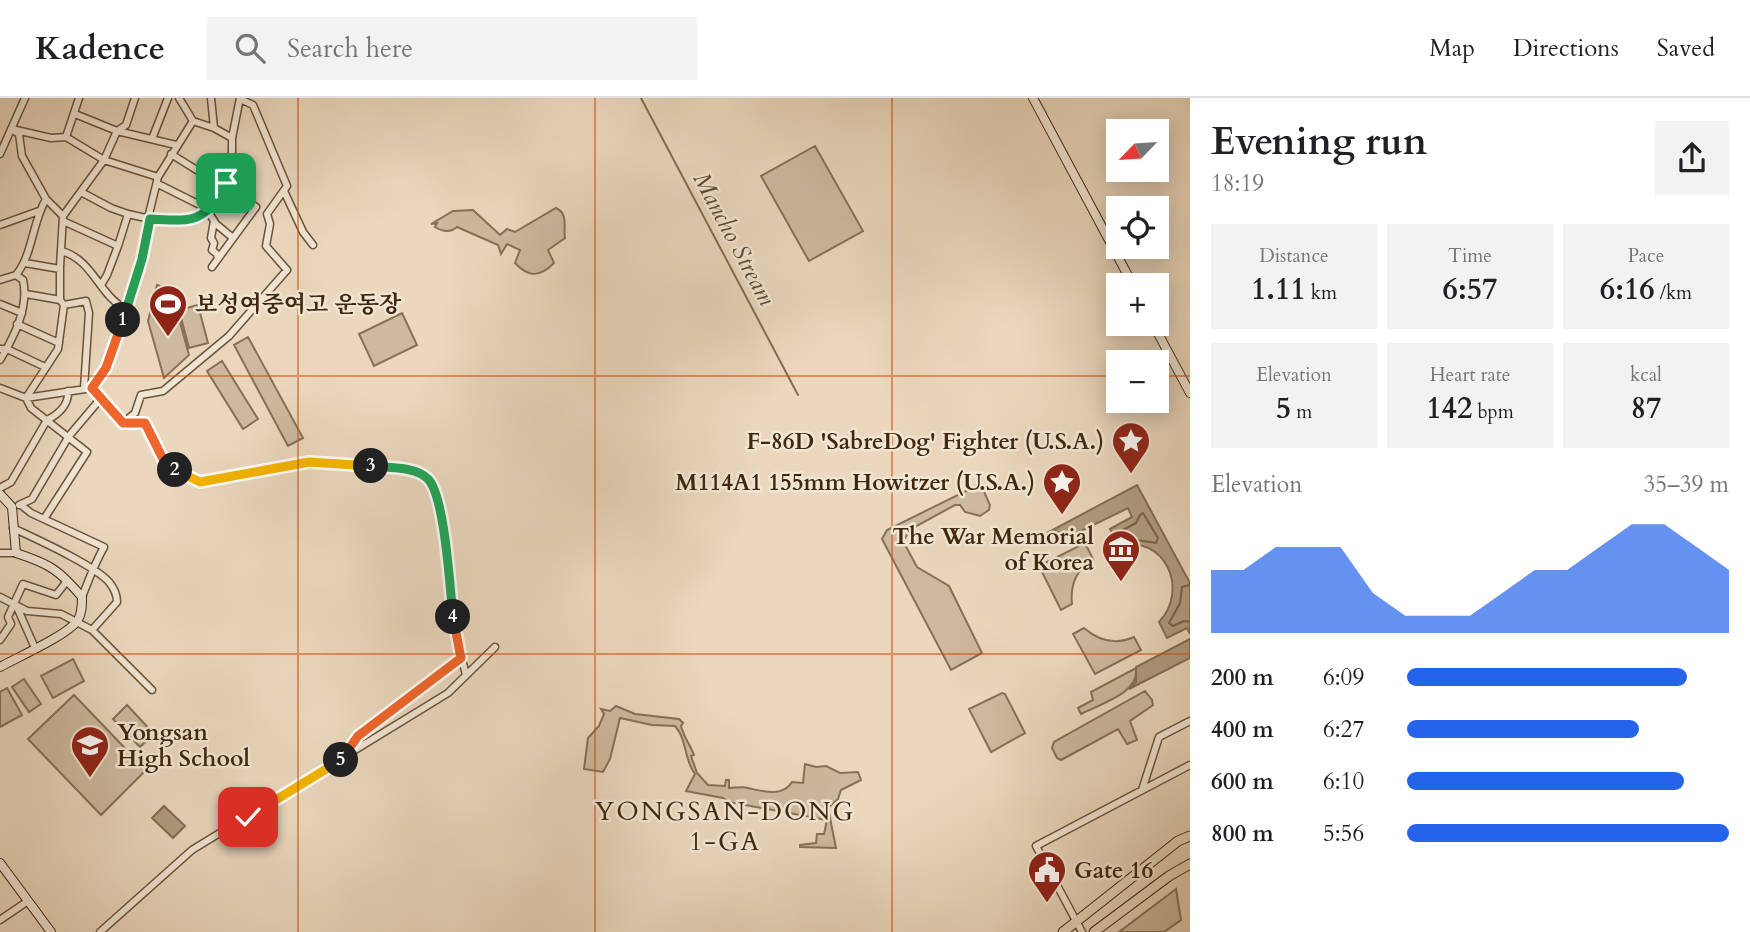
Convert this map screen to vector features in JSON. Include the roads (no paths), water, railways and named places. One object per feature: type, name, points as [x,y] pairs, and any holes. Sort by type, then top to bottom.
[{"type":"main road","points":[[1033,98],[1127,273]]},
{"type":"main road","points":[[1159,336],[1190,393]]},
{"type":"main road","points":[[0,494],[16,506],[13,528],[16,553],[48,564],[82,597],[82,611],[78,621],[63,633],[0,667]]},
{"type":"main road","points":[[1063,932],[1178,841],[1190,828]]},
{"type":"main road","points":[[1178,841],[1190,836]]},
{"type":"main road","points":[[0,863],[51,932]]},
{"type":"main road","points":[[1094,932],[1190,864]]},
{"type":"street","points":[[0,154],[25,98]]},
{"type":"street","points":[[66,137],[79,98]]},
{"type":"street","points":[[26,398],[58,349],[62,302],[60,269],[63,218],[104,160],[117,131],[126,125],[135,98]]},
{"type":"street","points":[[152,139],[167,98]]},
{"type":"street","points":[[179,98],[193,121],[232,138]]},
{"type":"street","points":[[211,98],[214,128]]},
{"type":"street","points":[[81,192],[111,208],[150,219],[198,218],[208,212],[226,186],[240,99],[253,105],[287,186],[267,214]]},
{"type":"street","points":[[75,114],[117,131],[177,145]]},
{"type":"street","points":[[0,388],[26,398],[88,388],[106,368],[142,259],[158,180],[193,121]]},
{"type":"street","points":[[11,129],[51,138],[66,137],[104,160],[158,180],[206,208],[214,221],[233,238]]},
{"type":"street","points":[[11,129],[19,134],[22,156],[46,199],[63,218],[118,246]]},
{"type":"street","points":[[172,154],[267,214]]},
{"type":"street","points":[[284,191],[303,232],[313,245]]},
{"type":"street","points":[[0,279],[16,275],[25,263],[39,211],[46,199]]},
{"type":"street","points":[[212,267],[256,207]]},
{"type":"street","points":[[0,225],[39,211]]},
{"type":"street","points":[[101,285],[128,214]]},
{"type":"street","points":[[123,423],[135,413],[141,395],[163,391],[229,336],[287,270],[266,246],[270,224],[267,214]]},
{"type":"street","points":[[214,221],[212,250],[218,259]]},
{"type":"street","points":[[61,251],[74,254],[114,303],[126,309]]},
{"type":"street","points":[[25,263],[60,269]]},
{"type":"street","points":[[0,360],[22,313],[26,294],[23,281],[16,275]]},
{"type":"street","points":[[26,294],[62,302],[86,301],[89,313],[88,388]]},
{"type":"street","points":[[0,304],[22,313]]},
{"type":"street","points":[[17,324],[58,343]]},
{"type":"street","points":[[3,349],[45,367]]},
{"type":"street","points":[[88,388],[102,397],[123,423]]},
{"type":"street","points":[[0,488],[11,482],[47,420],[64,405],[68,391]]},
{"type":"street","points":[[16,506],[32,499],[69,436],[102,397]]},
{"type":"street","points":[[26,398],[31,408],[87,452],[44,519]]},
{"type":"street","points":[[123,423],[145,423],[167,467],[200,482],[309,462],[415,471],[429,479],[440,504],[455,631],[466,675]]},
{"type":"street","points":[[16,506],[104,547],[91,569],[91,579],[82,597]]},
{"type":"street","points":[[13,528],[91,569],[108,581],[116,594],[117,602],[92,629]]},
{"type":"street","points":[[0,552],[16,553]]},
{"type":"street","points":[[0,640],[12,624],[8,617],[23,584],[56,596],[67,580]]},
{"type":"street","points":[[0,597],[27,611],[61,614],[92,629],[152,690]]},
{"type":"street","points":[[15,604],[35,648]]},
{"type":"street","points":[[100,932],[192,850],[448,693],[495,647]]},
{"type":"street","points":[[343,759],[358,736],[461,658]]},
{"type":"street","points":[[1142,790],[1159,737],[1190,722]]},
{"type":"street","points":[[1082,932],[1036,846],[1190,765]]},
{"type":"street","points":[[0,920],[28,901]]},
{"type":"water","points":[[1137,485],[1190,583],[1190,634],[1187,628],[1167,638],[1159,622],[1168,609],[1172,595],[1172,580],[1168,567],[1160,556],[1149,548],[1135,544],[1119,546],[1110,529],[1132,517],[1128,508],[1071,536],[1055,531],[1047,533]]},
{"type":"water","points":[[1190,639],[1190,658],[1129,689],[1136,682],[1136,667]]},
{"type":"water","points":[[164,806],[185,826],[173,838],[152,818]]},
{"type":"waterway","name":"Mancho Stream","points":[[641,98],[798,395]]},
{"type":"place","name":"보성여중여고 운동장","points":[[168,338]]},
{"type":"place","name":"F-86D 'SabreDog' Fighter (U.S.A.)","points":[[1131,475]]},
{"type":"place","name":"M114A1 155mm Howitzer (U.S.A.)","points":[[1062,516]]},
{"type":"place","name":"The War Memorial of Korea","points":[[1121,583]]},
{"type":"place","name":"Yongsan High School","points":[[90,779]]},
{"type":"place","name":"Gate 16","points":[[1047,904]]},
{"type":"district","name":"YONGSAN-DONG 1-GA","points":[[725,826]]}]
